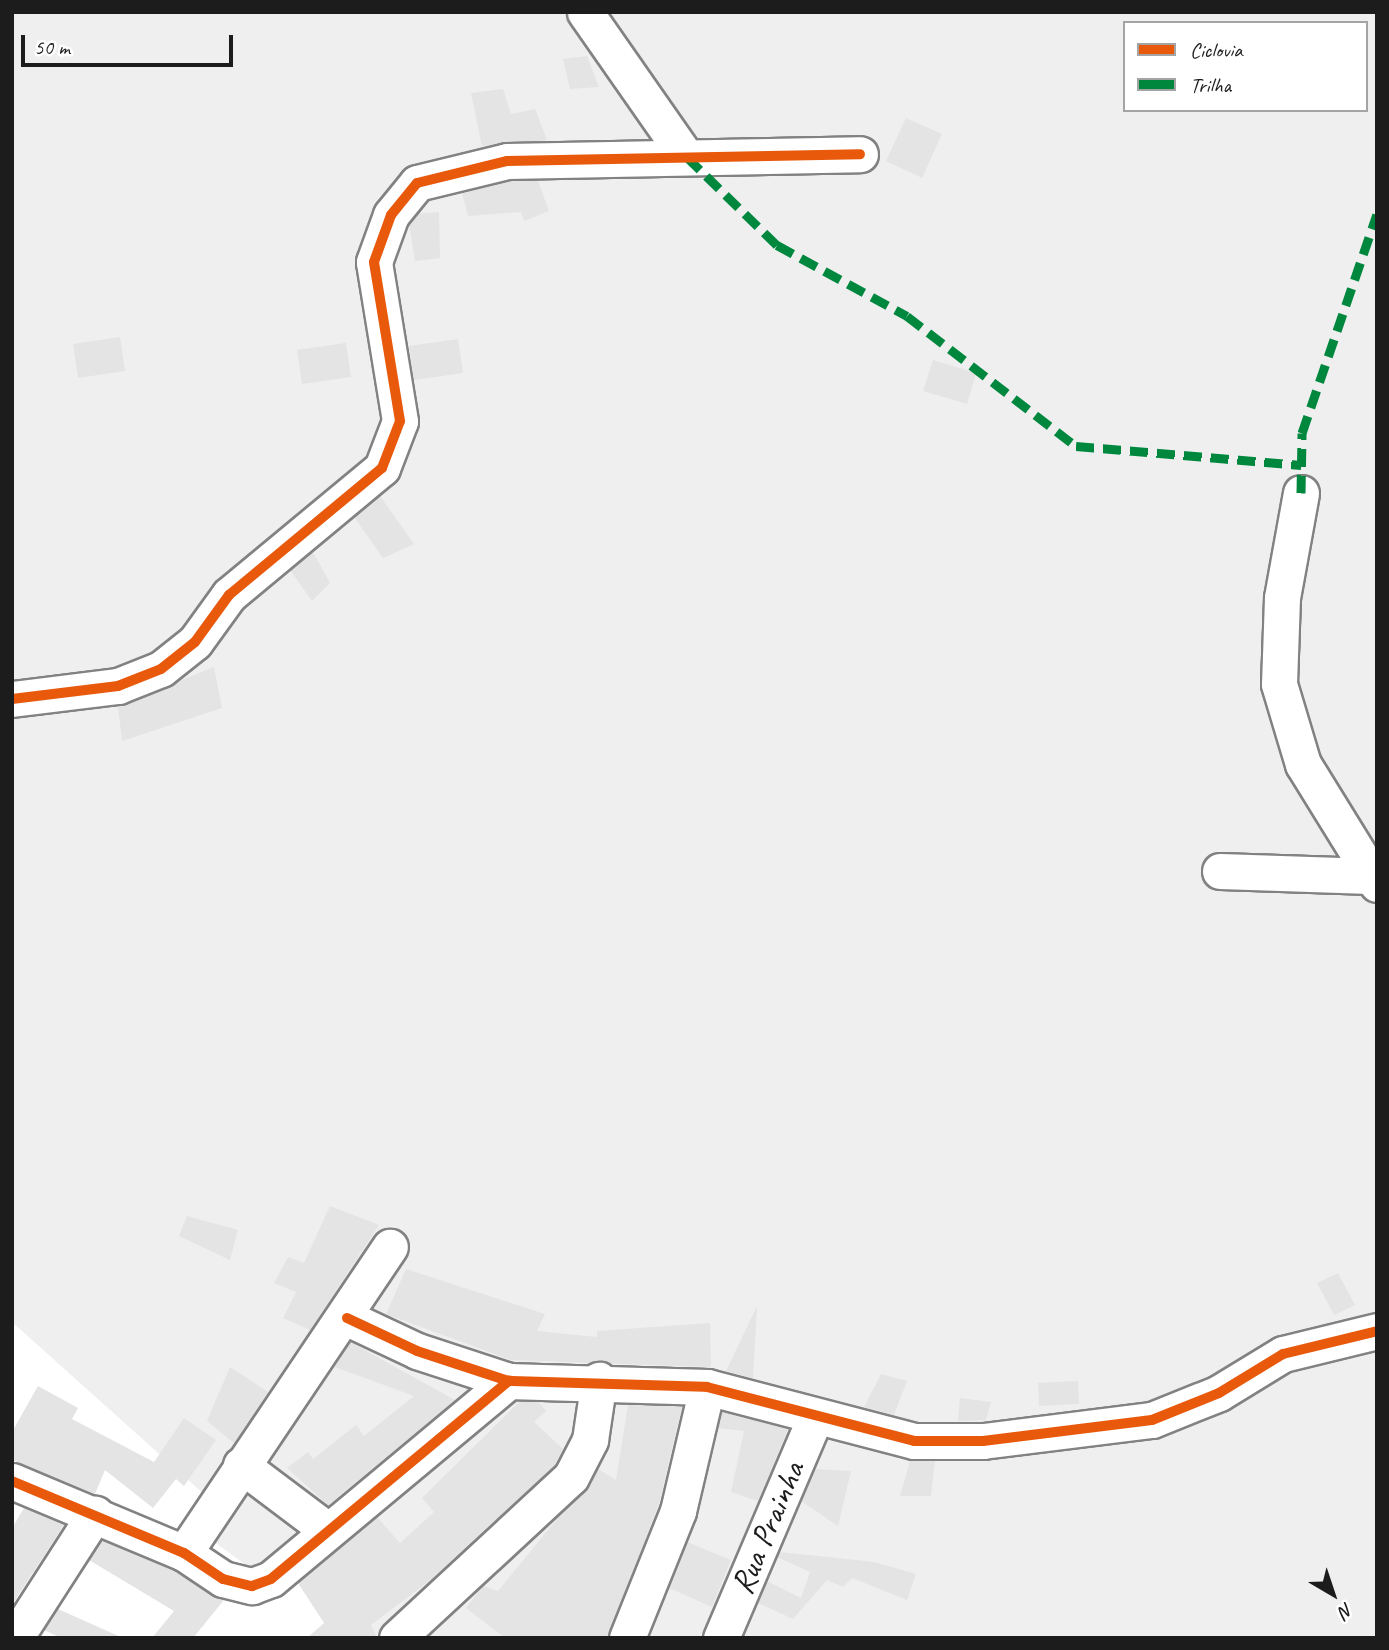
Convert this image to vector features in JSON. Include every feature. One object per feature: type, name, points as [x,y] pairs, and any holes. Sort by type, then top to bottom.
[{"type":"street","points":[[585,12],[684,153]]},
{"type":"street","points":[[12,699],[118,686],[161,669],[195,642],[229,595],[382,468],[400,421],[374,262],[391,215],[417,183],[507,161],[684,153],[860,154]]},
{"type":"street","points":[[1301,493],[1282,598],[1279,684],[1298,754],[1373,880]]},
{"type":"street","points":[[1220,871],[1373,880]]},
{"type":"street","points":[[184,1553],[241,1465],[347,1318],[390,1247]]},
{"type":"street","points":[[347,1318],[417,1351],[509,1381],[599,1380],[707,1387],[815,1418],[914,1441],[1091,1430],[1152,1420],[1219,1393],[1283,1354],[1377,1331]]},
{"type":"street","points":[[397,1638],[571,1477],[590,1440],[599,1380]]},
{"type":"street","points":[[15,1487],[94,1514],[184,1553],[223,1579],[252,1586],[271,1579],[326,1529],[509,1381]]},
{"type":"street","points":[[627,1638],[678,1511],[707,1387]]},
{"type":"street","name":"Rua Prainha","points":[[721,1638],[815,1418]]},
{"type":"street","points":[[241,1465],[326,1529]]},
{"type":"street","points":[[15,1638],[94,1514]]},
{"type":"shaded area","points":[[12,12],[1377,12],[1377,1638],[362,1638],[277,1561],[261,1576],[206,1536],[225,1513],[12,1322]]},
{"type":"building","points":[[587,56],[599,87],[570,89],[563,59]]},
{"type":"building","points":[[503,89],[511,114],[535,109],[547,140],[482,146],[471,93]]},
{"type":"building","points":[[906,118],[942,134],[922,178],[886,161]]},
{"type":"building","points":[[510,181],[538,181],[549,211],[524,221],[521,212],[468,216],[462,193]]},
{"type":"building","points":[[439,212],[440,258],[415,261],[409,224],[417,214]]},
{"type":"building","points":[[120,337],[125,371],[78,378],[73,344]]},
{"type":"building","points":[[458,339],[463,373],[414,380],[409,346]]},
{"type":"building","points":[[346,343],[351,377],[302,384],[297,350]]},
{"type":"building","points":[[933,360],[976,373],[967,404],[923,391]]},
{"type":"building","points":[[380,496],[414,544],[383,558],[354,517]]},
{"type":"building","points":[[313,552],[330,583],[312,601],[290,570]]},
{"type":"building","points":[[214,667],[222,708],[122,741],[118,706]]},
{"type":"building","points":[[330,1206],[379,1225],[310,1330],[283,1318],[296,1292],[274,1283],[288,1257],[304,1263]]},
{"type":"building","points":[[187,1216],[238,1230],[230,1260],[179,1236]]},
{"type":"building","points":[[406,1269],[545,1314],[537,1331],[597,1337],[597,1331],[710,1323],[711,1367],[511,1360],[386,1314]]},
{"type":"building","points":[[1338,1273],[1355,1305],[1334,1315],[1317,1283]]},
{"type":"building","points":[[757,1308],[753,1378],[726,1371]]},
{"type":"building","points":[[350,1342],[455,1400],[328,1505],[287,1468],[308,1452],[313,1459],[356,1425],[364,1436],[414,1396],[335,1367]]},
{"type":"building","points":[[230,1367],[268,1392],[234,1443],[207,1421]]},
{"type":"building","points":[[881,1374],[907,1381],[894,1415],[864,1407]]},
{"type":"building","points":[[1078,1381],[1079,1404],[1039,1406],[1038,1383]]},
{"type":"building","points":[[38,1386],[78,1408],[72,1419],[154,1462],[184,1418],[216,1440],[184,1486],[176,1479],[153,1508],[105,1470],[95,1494],[12,1460],[12,1432]]},
{"type":"building","points":[[960,1398],[991,1402],[986,1420],[958,1421]]},
{"type":"building","points":[[520,1401],[539,1402],[546,1411],[534,1422],[563,1449],[555,1465],[429,1581],[371,1625],[377,1638],[307,1638],[324,1623],[298,1583],[377,1517],[400,1543],[434,1512],[422,1498]]},
{"type":"building","points":[[628,1405],[682,1406],[659,1504],[607,1638],[505,1638],[466,1608],[483,1586],[498,1591],[598,1469],[616,1480]]},
{"type":"building","points":[[722,1412],[788,1429],[758,1501],[731,1492],[744,1431],[718,1428]]},
{"type":"building","points":[[910,1461],[935,1461],[931,1496],[900,1496]]},
{"type":"building","points":[[815,1469],[851,1471],[838,1526],[801,1501]]},
{"type":"building","points":[[24,1508],[64,1525],[12,1605],[12,1528]]},
{"type":"building","points":[[102,1540],[174,1571],[224,1600],[193,1638],[152,1638],[174,1611],[89,1560]]},
{"type":"building","points":[[687,1542],[731,1560],[712,1607],[669,1588]]},
{"type":"building","points":[[780,1552],[874,1562],[916,1574],[907,1600],[852,1578],[843,1587],[827,1580],[793,1619],[758,1603],[767,1581],[801,1598],[810,1572],[777,1557]]},
{"type":"building","points":[[58,1609],[123,1638],[61,1638],[44,1630]]},
{"type":"marked path","points":[[687,157],[777,245],[907,316],[1076,446],[1301,465]]},
{"type":"marked path","points":[[1301,493],[1302,433],[1377,214]]},
{"type":"cycle path","points":[[12,699],[118,686],[161,669],[195,642],[229,595],[382,468],[400,421],[374,262],[391,215],[417,183],[507,161],[860,154]]},
{"type":"cycle path","points":[[347,1318],[417,1351],[509,1381],[707,1387],[914,1441],[983,1441],[1152,1420],[1219,1393],[1283,1354],[1377,1331]]},
{"type":"cycle path","points":[[12,1481],[184,1553],[223,1579],[252,1586],[271,1579],[509,1381]]}]
